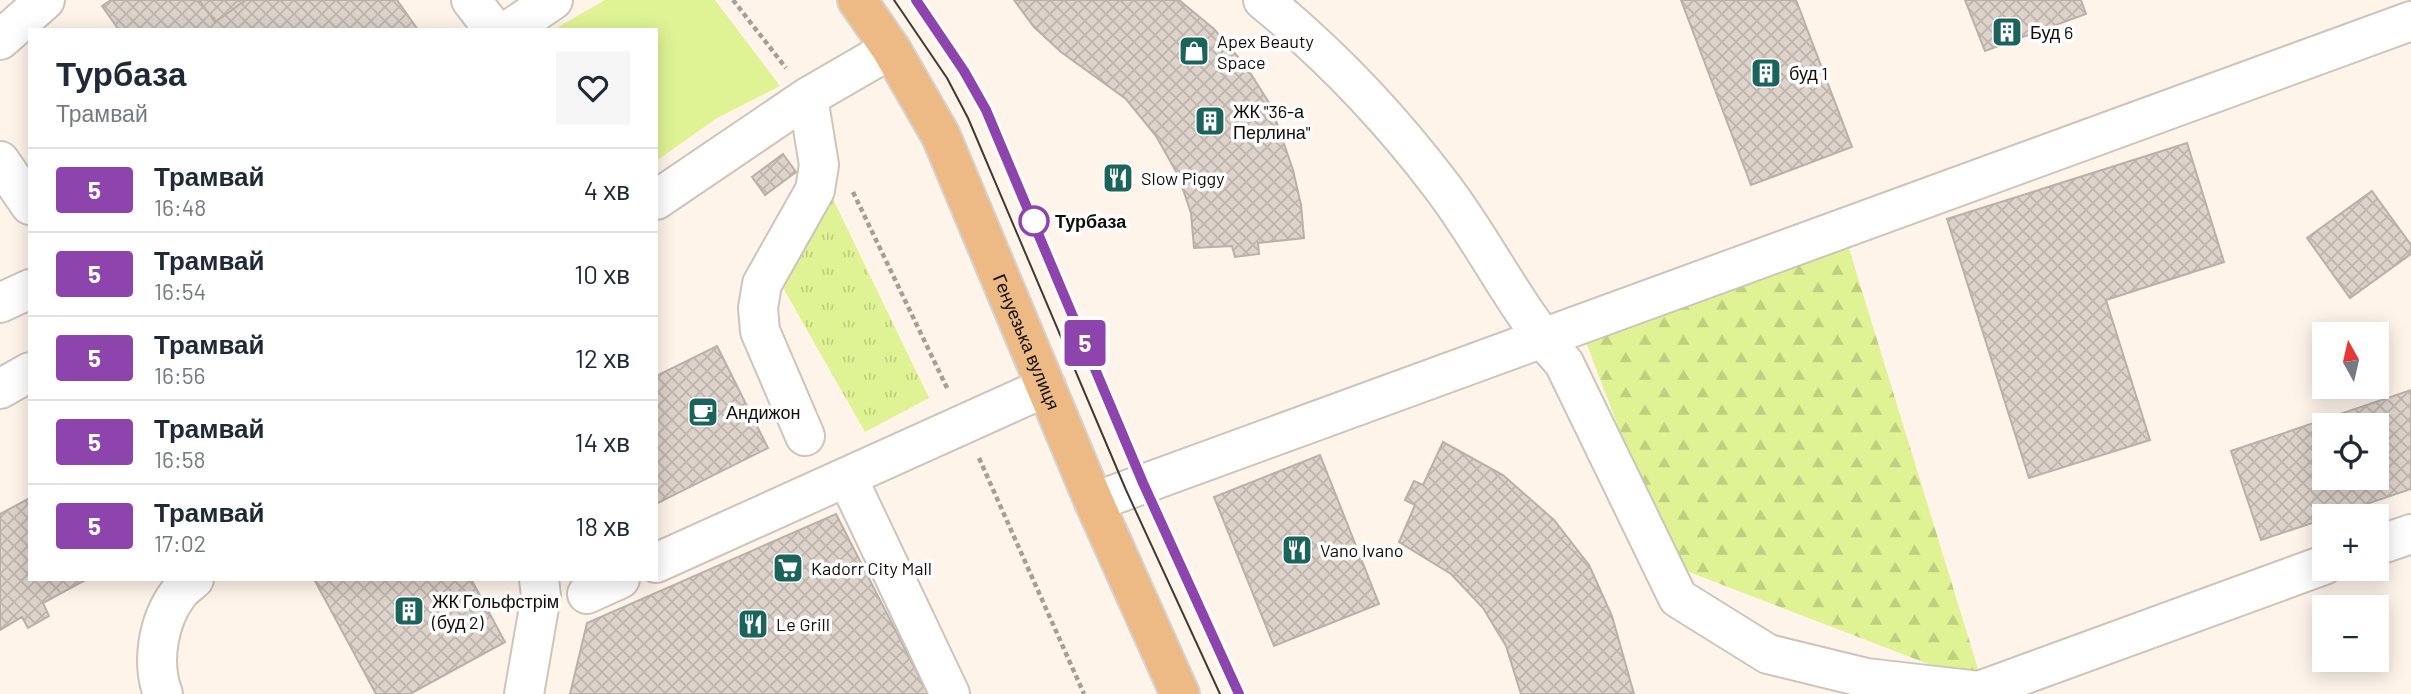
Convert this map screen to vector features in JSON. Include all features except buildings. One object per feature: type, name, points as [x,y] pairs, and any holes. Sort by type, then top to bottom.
[{"type":"main road","name":"Генуезька вулиця","points":[[857,0],[891,49],[941,136],[1094,502],[1180,694]]},
{"type":"lane","points":[[0,40],[45,0]]},
{"type":"lane","points":[[471,0],[492,28]]},
{"type":"lane","points":[[512,28],[553,0]]},
{"type":"lane","points":[[1263,0],[1290,22],[1374,106],[1441,184],[1541,339],[1564,363],[1678,598],[1768,654],[1866,678],[1979,691],[2312,569]]},
{"type":"lane","points":[[1094,502],[2411,21]]},
{"type":"lane","points":[[658,199],[808,97],[891,49]]},
{"type":"lane","points":[[805,436],[760,331],[758,309],[762,284],[815,190],[819,165],[808,97]]},
{"type":"lane","points":[[0,161],[28,202]]},
{"type":"lane","points":[[0,303],[28,290]]},
{"type":"lane","points":[[0,389],[28,373]]},
{"type":"lane","points":[[658,562],[1046,387]]},
{"type":"lane","points":[[847,477],[950,694]]},
{"type":"lane","points":[[2389,542],[2411,534]]},
{"type":"lane","points":[[163,694],[158,681],[159,640],[166,615],[178,592],[192,581]]},
{"type":"lane","points":[[524,694],[541,596],[539,581]]},
{"type":"path","points":[[733,0],[808,97]]},
{"type":"path","points":[[850,185],[964,424],[1084,694]]},
{"type":"green space","points":[[605,0],[715,0],[780,86],[717,118],[658,160],[658,28],[556,28]]},
{"type":"green space","points":[[832,197],[929,398],[865,432],[782,286]]},
{"type":"green space","points":[[1847,242],[1983,685],[1671,565],[1584,337]]},
{"type":"tram line","points":[[894,0],[947,78],[968,118],[1126,490],[1220,694]]},
{"type":"tram line","points":[[916,0],[964,71],[986,110],[1143,483],[1239,694]]},
{"type":"tram line","name":"5","points":[[916,0],[964,71],[986,110],[1143,483],[1239,694]]},
{"type":"place","name":"Буд 6","points":[[2007,32]]},
{"type":"place","name":"Apex Beauty Space","points":[[1194,51]]},
{"type":"place","name":"буд 1","points":[[1766,73]]},
{"type":"place","name":"ЖК \"36-а Перлина\"","points":[[1210,121]]},
{"type":"place","name":"Slow Piggy","points":[[1118,178]]},
{"type":"place","name":"Турбаза","points":[[1034,221]]},
{"type":"place","name":"Андижон","points":[[703,412]]},
{"type":"place","name":"Vano Ivano","points":[[1297,550]]},
{"type":"place","name":"Kadorr City Mall","points":[[788,568]]},
{"type":"place","name":"ЖК Гольфстрім (буд 2)","points":[[409,611]]},
{"type":"place","name":"Le Grill","points":[[753,624]]}]
